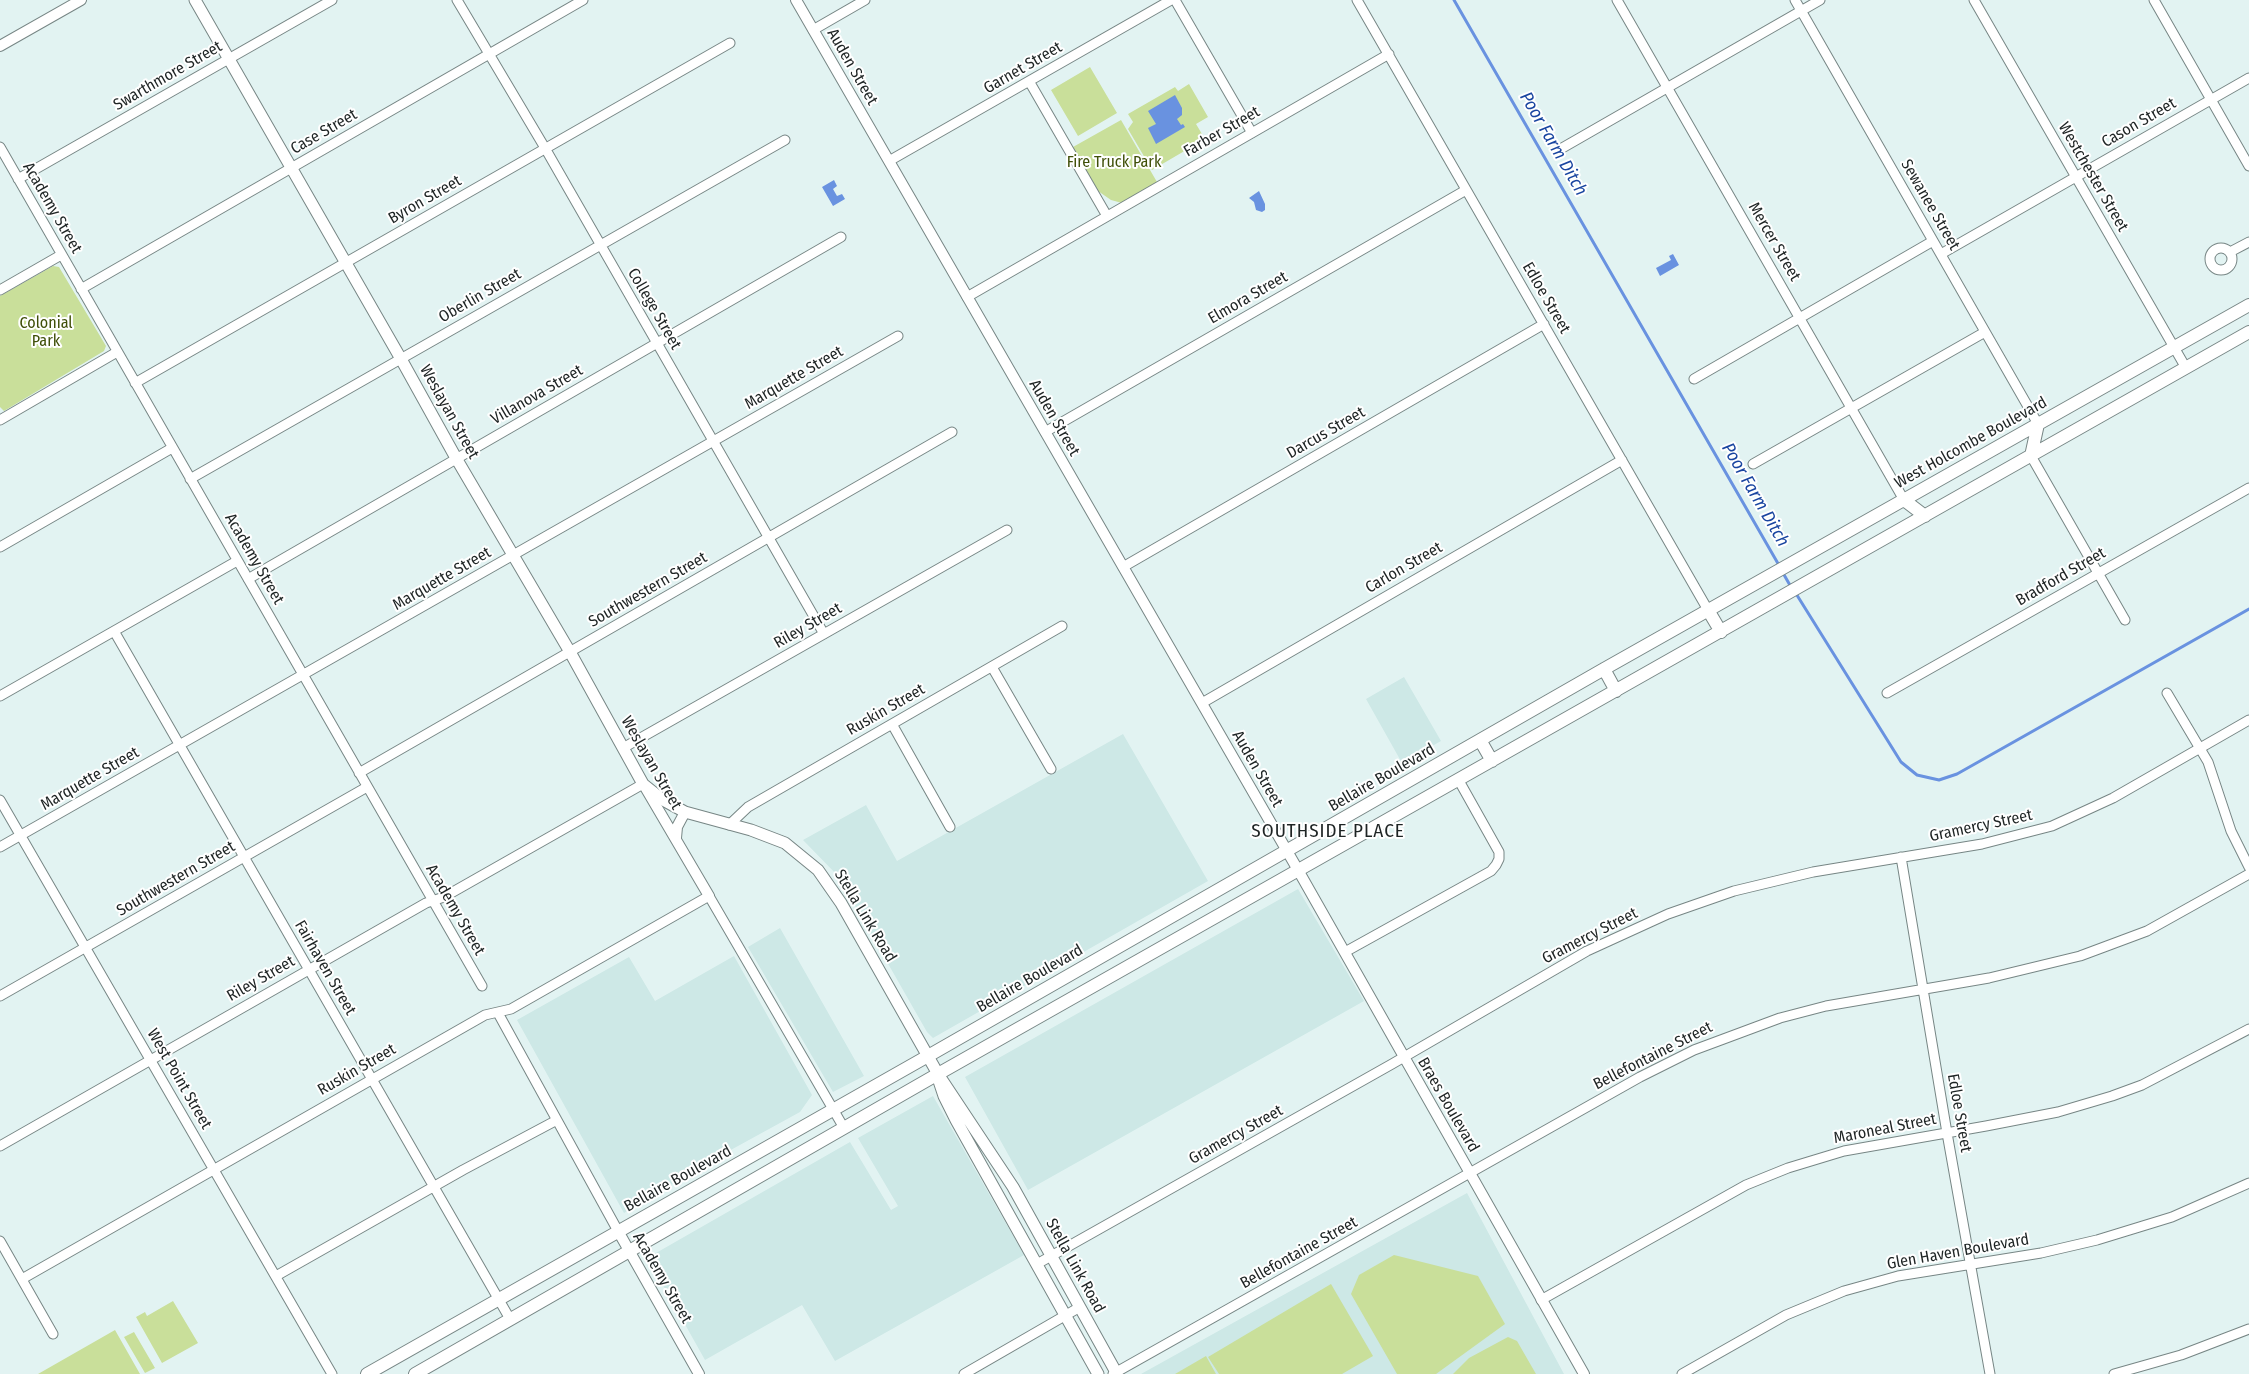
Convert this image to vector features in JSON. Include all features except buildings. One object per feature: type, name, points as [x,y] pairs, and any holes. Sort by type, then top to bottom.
[{"type":"main road","name":"Weslayan Street","points":[[195,0],[401,358],[456,458],[570,652],[643,784]]},
{"type":"main road","name":"West Holcombe Boulevard","points":[[1708,610],[2249,305]]},
{"type":"main road","points":[[415,1374],[938,1074],[2249,333],[2235,313]]},
{"type":"main road","points":[[2031,456],[2038,424]]},
{"type":"main road","points":[[1904,500],[1925,516]]},
{"type":"main road","points":[[1708,610],[1721,632]]},
{"type":"main road","name":"Bellaire Boulevard","points":[[367,1374],[834,1110],[1708,610]]},
{"type":"main road","points":[[1604,669],[1616,691]]},
{"type":"main road","points":[[1480,740],[1492,761]]},
{"type":"main road","name":"Stella Link Road","points":[[643,784],[663,800],[685,812],[751,830],[785,843],[818,870],[841,903],[938,1074],[1013,1188],[1116,1373]]},
{"type":"main road","points":[[1148,930],[1160,948]]},
{"type":"main road","points":[[1019,1004],[1030,1022]]},
{"type":"main road","name":"Stella Link Road","points":[[938,1074],[944,1096],[1098,1374]]},
{"type":"main road","points":[[998,1196],[1013,1188]]},
{"type":"street","points":[[0,46],[81,0]]},
{"type":"street","name":"Swarthmore Street","points":[[18,179],[332,0]]},
{"type":"street","name":"College Street","points":[[458,0],[824,634]]},
{"type":"street","name":"Case Street","points":[[81,289],[583,0]]},
{"type":"street","name":"Auden Street","points":[[796,0],[1287,851]]},
{"type":"street","points":[[813,30],[865,0]]},
{"type":"street","name":"Garnet Street","points":[[889,161],[1171,0]]},
{"type":"street","points":[[1175,0],[1252,133]]},
{"type":"street","name":"Edloe Street","points":[[1358,0],[1708,610]]},
{"type":"street","name":"Mercer Street","points":[[1617,0],[1904,500]]},
{"type":"street","name":"Sewanee Street","points":[[1795,0],[2038,424]]},
{"type":"street","points":[[1558,151],[1820,0]]},
{"type":"street","name":"Westchester Street","points":[[1974,0],[2186,368]]},
{"type":"street","points":[[2154,0],[2249,166]]},
{"type":"street","name":"Byron Street","points":[[135,383],[730,43]]},
{"type":"street","name":"Farber Street","points":[[967,297],[1389,54]]},
{"type":"street","name":"Cason Street","points":[[1941,254],[2249,78]]},
{"type":"street","points":[[1030,81],[1107,216]]},
{"type":"street","name":"Oberlin Street","points":[[190,479],[785,140]]},
{"type":"street","name":"Academy Street","points":[[2,154],[482,986]]},
{"type":"street","name":"Elmora Street","points":[[1045,432],[1466,190]]},
{"type":"street","name":"Villanova Street","points":[[248,579],[841,237]]},
{"type":"street","points":[[1694,378],[1933,241]]},
{"type":"street","points":[[2230,252],[2249,242]]},
{"type":"street","points":[[0,290],[61,255]]},
{"type":"street","name":"Darcus Street","points":[[1123,567],[1544,324]]},
{"type":"street","points":[[1753,464],[1985,332]]},
{"type":"street","name":"Marquette Street","points":[[0,847],[898,336]]},
{"type":"street","points":[[0,420],[117,352]]},
{"type":"street","name":"Southwestern Street","points":[[360,773],[952,432]]},
{"type":"street","points":[[0,548],[172,448]]},
{"type":"street","points":[[2031,456],[2126,620]]},
{"type":"street","name":"Carlon Street","points":[[1202,703],[1622,460]]},
{"type":"street","name":"Bradford Street","points":[[1888,693],[2249,488]]},
{"type":"street","name":"Riley Street","points":[[623,748],[1007,530]]},
{"type":"street","points":[[0,696],[238,561]]},
{"type":"street","name":"Ruskin Street","points":[[729,825],[748,807],[1062,626]]},
{"type":"street","name":"Fairhaven Street","points":[[114,631],[510,1319]]},
{"type":"street","points":[[992,667],[1051,769]]},
{"type":"street","points":[[2167,693],[2208,762],[2231,831],[2249,867]]},
{"type":"street","name":"Gramercy Street","points":[[1037,1264],[1404,1058],[1587,951],[1668,914],[1734,891],[1787,878],[1982,844],[2052,826],[2114,798],[2249,720]]},
{"type":"street","points":[[892,724],[950,827]]},
{"type":"street","points":[[1345,952],[1491,870],[1496,865],[1499,859],[1499,852],[1458,779]]},
{"type":"street","name":"Riley Street","points":[[0,1146],[308,969],[426,903],[433,902],[451,893],[643,784]]},
{"type":"street","name":"Weslayan Street","points":[[643,784],[844,1128]]},
{"type":"street","name":"Southwestern Street","points":[[0,996],[367,787]]},
{"type":"street","name":"West Point Street","points":[[0,800],[332,1374]]},
{"type":"street","name":"Weslayan Street","points":[[676,838],[677,827],[685,812]]},
{"type":"street","name":"Braes Boulevard","points":[[1287,851],[1584,1374]]},
{"type":"street","name":"Edloe Street","points":[[1901,857],[1990,1374]]},
{"type":"street","name":"Bellefontaine Street","points":[[1116,1373],[1640,1077],[1702,1046],[1771,1021],[1817,1008],[1989,978],[2080,956],[2147,931],[2249,874]]},
{"type":"street","name":"Ruskin Street","points":[[22,1279],[485,1014],[498,1013],[510,1009],[709,896]]},
{"type":"street","name":"Academy Street","points":[[498,1013],[699,1374]]},
{"type":"street","name":"Maroneal Street","points":[[1541,1300],[1746,1185],[1788,1168],[1844,1151],[2058,1112],[2112,1096],[2151,1081],[2249,1028]]},
{"type":"street","points":[[276,1276],[434,1186],[557,1120]]},
{"type":"street","name":"Glen Haven Boulevard","points":[[1682,1374],[1786,1315],[1844,1291],[1898,1276],[2041,1253],[2133,1230],[2212,1201],[2249,1183]]},
{"type":"street","points":[[0,1241],[53,1334]]},
{"type":"street","points":[[964,1374],[1080,1307]]},
{"type":"street","points":[[2114,1374],[2181,1355],[2249,1329]]},
{"type":"shaded area","points":[[1404,677],[1441,741],[1402,763],[1366,699]]},
{"type":"shaded area","points":[[1123,734],[1208,881],[933,1038],[927,1032],[838,876],[803,840],[866,805],[897,861]]},
{"type":"shaded area","points":[[1298,889],[1364,1001],[1028,1190],[965,1077]]},
{"type":"shaded area","points":[[780,928],[864,1076],[833,1092],[748,947]]},
{"type":"shaded area","points":[[734,956],[812,1095],[800,1112],[707,1163],[624,1213],[517,1020],[629,957],[655,1001]]},
{"type":"shaded area","points":[[933,1096],[1024,1255],[835,1361],[802,1305],[705,1360],[650,1262],[649,1257],[850,1142],[891,1210],[898,1206],[858,1138]]},
{"type":"shaded area","points":[[1467,1193],[1564,1374],[1141,1374]]},
{"type":"green space","points":[[1090,67],[1117,113],[1078,136],[1051,90]]},
{"type":"green space","points":[[1189,84],[1208,117],[1196,124],[1205,139],[1152,170],[1128,129],[1133,122],[1128,114],[1175,87],[1178,91]]},
{"type":"green space","name":"Fire Truck Park","points":[[1121,120],[1157,182],[1122,203],[1111,200],[1098,191],[1073,147]]},
{"type":"green space","name":"Colonial Park","points":[[53,266],[59,267],[106,346],[104,351],[4,411],[0,407],[0,296]]},
{"type":"green space","points":[[1394,1255],[1478,1276],[1505,1324],[1436,1374],[1397,1374],[1351,1294],[1359,1275]]},
{"type":"green space","points":[[1331,1284],[1373,1356],[1342,1374],[1219,1374],[1208,1357]]},
{"type":"green space","points":[[173,1301],[198,1343],[162,1363],[136,1317],[145,1312],[147,1316]]},
{"type":"green space","points":[[115,1330],[140,1374],[38,1374]]},
{"type":"green space","points":[[134,1332],[155,1368],[145,1373],[124,1337]]},
{"type":"green space","points":[[1508,1337],[1517,1341],[1536,1374],[1453,1374],[1469,1358]]},
{"type":"green space","points":[[1206,1356],[1216,1374],[1175,1374]]},
{"type":"water","points":[[1175,95],[1182,108],[1182,115],[1177,119],[1185,127],[1156,144],[1148,128],[1156,124],[1148,111]]},
{"type":"water","points":[[834,180],[837,186],[833,189],[837,196],[842,194],[845,199],[833,206],[822,187]]},
{"type":"water","points":[[1259,191],[1265,204],[1265,210],[1262,212],[1256,210],[1254,202],[1249,198]]},
{"type":"water","points":[[1673,254],[1679,265],[1660,276],[1656,268],[1671,260],[1669,256]]},
{"type":"waterway","name":"Poor Farm Ditch","points":[[1454,0],[1780,567]]},
{"type":"waterway","name":"Poor Farm Ditch","points":[[1783,573],[1791,587]]},
{"type":"waterway","name":"Poor Farm Ditch","points":[[1795,592],[1901,762],[1917,775],[1939,780],[1957,774],[2249,609]]},
{"type":"district","name":"SOUTHSIDE PLACE","points":[[1328,832]]}]
